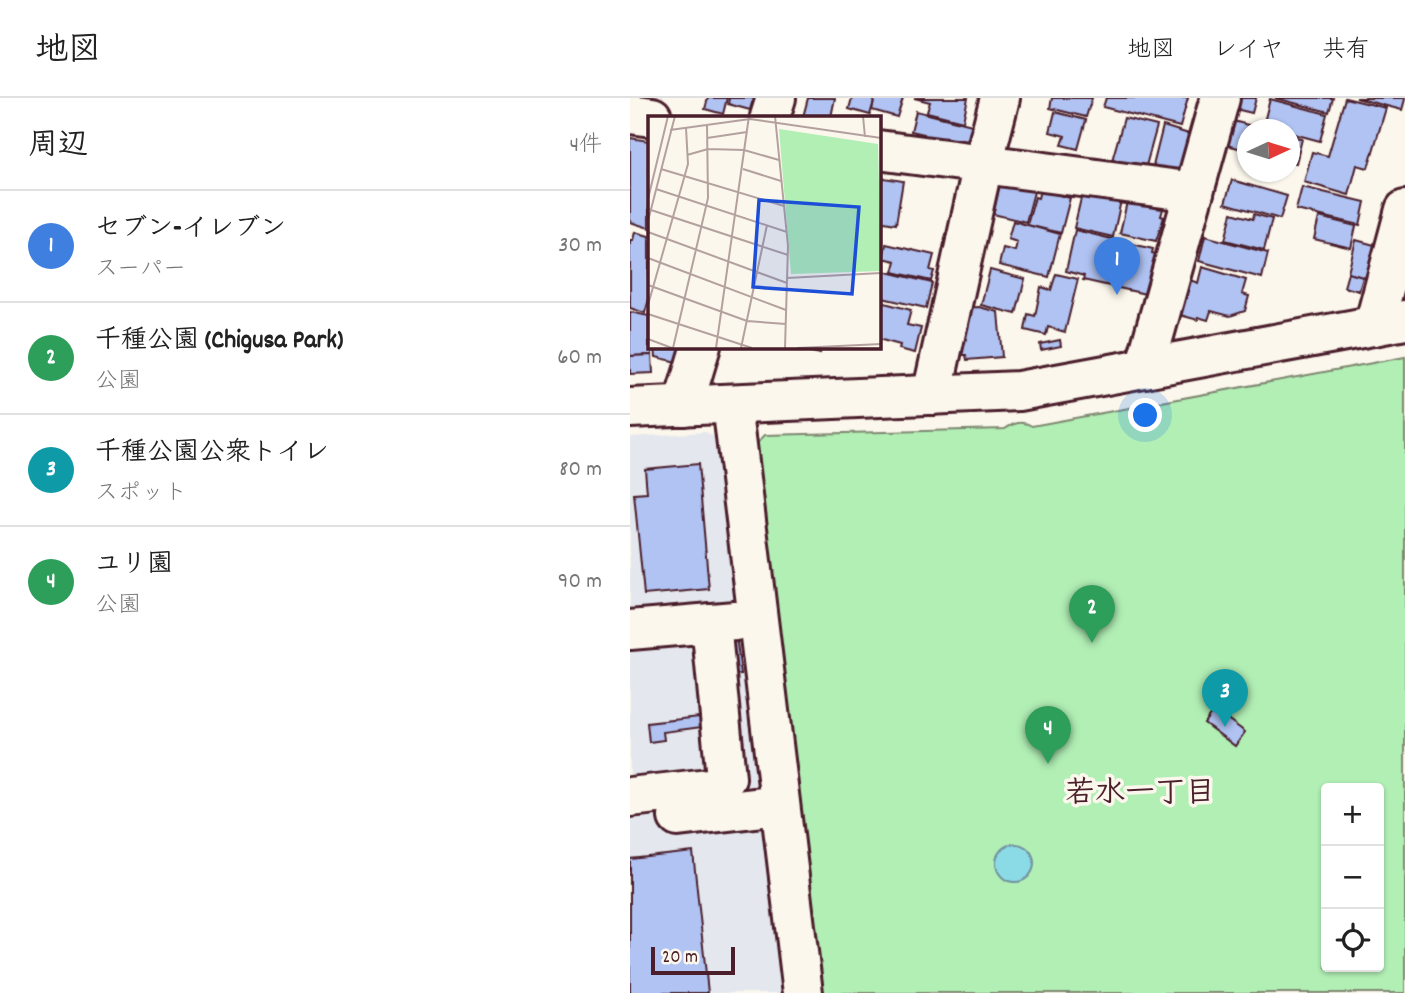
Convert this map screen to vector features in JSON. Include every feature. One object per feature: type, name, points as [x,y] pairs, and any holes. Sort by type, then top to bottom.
[{"type":"street","points":[[770,116],[776,98]]},
{"type":"street","points":[[932,395],[1000,98]]},
{"type":"street","points":[[1145,368],[1220,98]]},
{"type":"street","points":[[630,114],[648,116]]},
{"type":"street","points":[[880,150],[1194,192]]},
{"type":"street","points":[[630,408],[1019,391],[1390,323],[1405,210]]},
{"type":"street","points":[[682,406],[700,348]]},
{"type":"street","points":[[732,404],[803,993]]},
{"type":"street","points":[[630,630],[758,619]]},
{"type":"street","points":[[630,790],[630,797],[718,787],[726,778],[711,623]]},
{"type":"street","points":[[630,823],[780,805]]},
{"type":"shaded area","points":[[705,432],[723,443],[788,993],[630,993],[630,437]]},
{"type":"green space","points":[[1405,357],[1405,993],[821,993],[756,444],[765,435],[1005,429],[1015,424],[1032,426]]},
{"type":"water","points":[[1015,844],[1028,850],[1034,863],[1028,876],[1015,882],[1002,876],[996,863],[1002,850]]},
{"type":"building","points":[[708,98],[727,98],[723,114],[705,109]]},
{"type":"building","points":[[729,98],[758,98],[756,104],[752,103],[750,110],[728,104]]},
{"type":"building","points":[[808,98],[835,98],[831,116],[803,116]]},
{"type":"building","points":[[852,98],[875,98],[870,115],[849,109]]},
{"type":"building","points":[[875,98],[903,98],[897,117],[872,110]]},
{"type":"building","points":[[914,98],[968,98],[963,121],[927,112],[930,102]]},
{"type":"building","points":[[1052,98],[1092,98],[1086,117],[1050,108]]},
{"type":"building","points":[[1106,98],[1188,98],[1180,127],[1103,107]]},
{"type":"building","points":[[1234,98],[1256,98],[1252,113],[1231,108]]},
{"type":"building","points":[[1275,98],[1333,98],[1329,112]]},
{"type":"building","points":[[1345,98],[1386,108],[1368,168],[1357,165],[1349,195],[1304,182],[1312,152],[1328,156]]},
{"type":"building","points":[[1356,98],[1405,98],[1405,99],[1402,110]]},
{"type":"building","points":[[1270,99],[1327,114],[1320,141],[1300,136],[1300,119],[1265,119]]},
{"type":"building","points":[[916,111],[972,125],[967,145],[923,139],[924,134],[911,131]]},
{"type":"building","points":[[1055,112],[1086,120],[1078,149],[1062,145],[1065,136],[1050,132]]},
{"type":"building","points":[[1124,118],[1157,126],[1144,173],[1111,164]]},
{"type":"building","points":[[1226,119],[1237,122],[1237,148],[1219,143]]},
{"type":"building","points":[[1163,126],[1192,135],[1184,166],[1173,171],[1153,166]]},
{"type":"building","points":[[630,138],[648,141],[648,228],[630,222]]},
{"type":"building","points":[[880,177],[903,181],[896,224],[880,221]]},
{"type":"building","points":[[1232,180],[1287,196],[1280,219],[1225,203]]},
{"type":"building","points":[[1000,184],[1015,188],[1016,184],[1035,188],[1026,222],[993,214]]},
{"type":"building","points":[[1302,187],[1365,202],[1360,225],[1296,210]]},
{"type":"building","points":[[1040,190],[1070,198],[1061,233],[1027,225],[1035,197],[1038,198]]},
{"type":"building","points":[[1082,194],[1122,196],[1113,237],[1074,228]]},
{"type":"building","points":[[1128,197],[1164,205],[1161,216],[1164,217],[1156,241],[1120,233]]},
{"type":"building","points":[[1232,213],[1253,219],[1254,214],[1272,219],[1264,250],[1225,240]]},
{"type":"building","points":[[1319,217],[1356,226],[1351,248],[1314,239]]},
{"type":"building","points":[[1013,221],[1060,234],[1049,277],[999,265],[1003,248],[1015,251],[1017,242],[1008,239]]},
{"type":"building","points":[[1075,230],[1153,249],[1152,253],[1159,255],[1150,295],[1083,280],[1084,276],[1066,271]]},
{"type":"building","points":[[635,232],[648,236],[648,302],[645,313],[630,308],[630,240],[633,240]]},
{"type":"building","points":[[1205,236],[1268,253],[1262,278],[1199,261]]},
{"type":"building","points":[[1356,240],[1378,246],[1369,279],[1348,273]]},
{"type":"building","points":[[886,244],[934,255],[930,270],[934,271],[931,281],[893,272],[896,261],[883,258]]},
{"type":"building","points":[[1202,267],[1246,280],[1242,294],[1249,296],[1245,311],[1230,316],[1211,311],[1208,320],[1180,315],[1190,280],[1198,283]]},
{"type":"building","points":[[880,270],[932,283],[926,308],[880,297]]},
{"type":"building","points":[[990,270],[1025,279],[1016,314],[981,305]]},
{"type":"building","points":[[1348,273],[1363,277],[1359,291],[1344,287]]},
{"type":"building","points":[[1056,274],[1078,279],[1065,332],[1048,327],[1046,335],[1025,330],[1028,314],[1035,316],[1041,287],[1051,290]]},
{"type":"building","points":[[880,304],[911,310],[907,325],[921,328],[915,353],[880,340]]},
{"type":"building","points":[[979,307],[998,312],[1002,357],[967,360],[966,355],[962,355],[960,330],[967,330],[965,308]]},
{"type":"building","points":[[630,312],[648,316],[648,348],[652,348],[652,355],[630,356]]},
{"type":"building","points":[[1060,340],[1061,346],[1041,350],[1040,344]]},
{"type":"building","points":[[655,348],[685,348],[681,363],[656,357]]},
{"type":"building","points":[[796,348],[821,348],[820,354]]},
{"type":"building","points":[[652,355],[653,373],[630,374],[630,356]]},
{"type":"building","points":[[698,464],[709,589],[644,595],[634,494],[647,493],[645,469]]},
{"type":"building","points":[[736,635],[741,674],[726,675],[722,636]]},
{"type":"building","points":[[1214,709],[1245,732],[1235,746],[1204,723]]},
{"type":"building","points":[[708,716],[717,725],[663,732],[664,740],[649,742],[647,723]]},
{"type":"building","points":[[693,852],[708,993],[630,993],[630,859]]},
{"type":"place","name":"セブン-イレブン","points":[[1117,295]]},
{"type":"place","name":"千種公園 (Chigusa Park)","points":[[1092,643]]},
{"type":"place","name":"千種公園公衆トイレ","points":[[1225,727]]},
{"type":"place","name":"ユリ園","points":[[1048,764]]},
{"type":"district","name":"若水一丁目","points":[[1140,795]]}]
